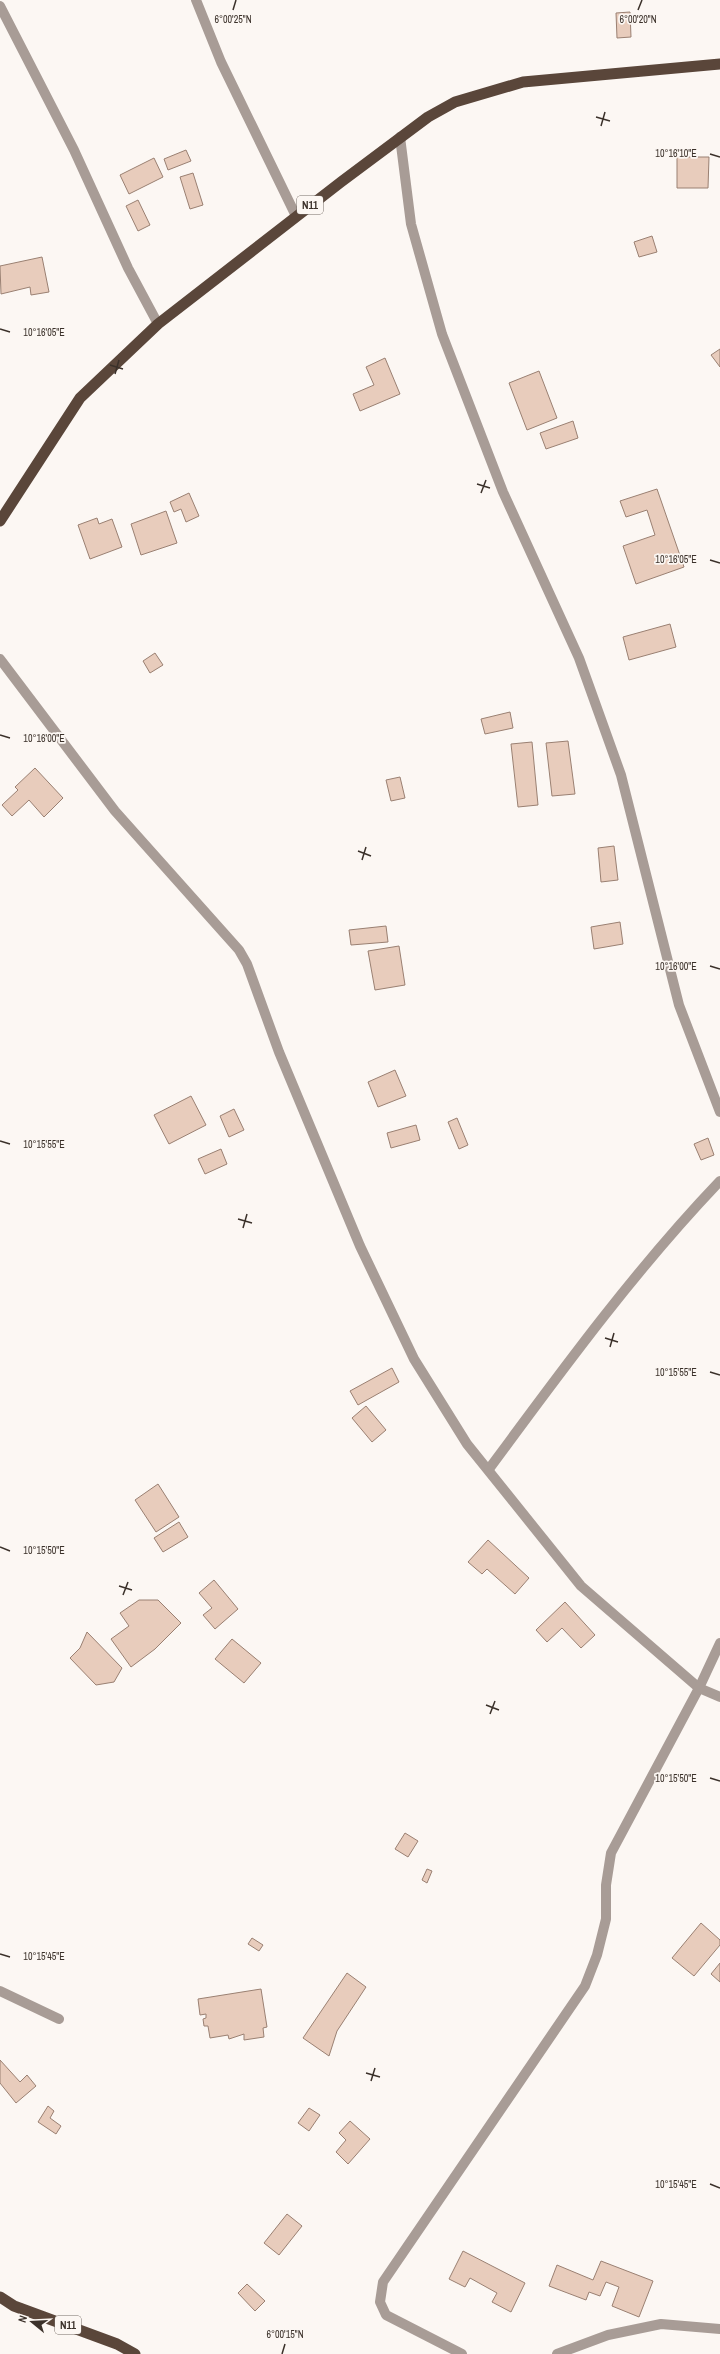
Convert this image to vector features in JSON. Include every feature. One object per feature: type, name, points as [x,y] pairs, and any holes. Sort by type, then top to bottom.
[{"type":"highway","name":"N11","points":[[0,521],[80,398],[158,324],[400,137],[455,102],[523,82],[720,64]]},
{"type":"highway","name":"N11","points":[[0,2298],[14,2306],[117,2344],[135,2354]]},
{"type":"street","points":[[196,0],[221,62],[296,216]]},
{"type":"street","points":[[0,6],[74,150],[128,268],[158,324]]},
{"type":"street","points":[[400,137],[411,224],[442,334],[503,492],[579,658],[618,768],[646,866],[679,1005],[720,1112]]},
{"type":"street","points":[[0,659],[115,811],[239,950],[247,964],[279,1052],[360,1246],[414,1359],[467,1444],[489,1469],[581,1586],[699,1688],[720,1696]]},
{"type":"street","points":[[489,1469],[575,1353],[671,1233],[720,1180]]},
{"type":"street","points":[[462,2354],[386,2315],[380,2302],[383,2282],[506,2098],[585,1986],[606,1919],[606,1885],[611,1853],[699,1688],[720,1643]]},
{"type":"street","points":[[0,1991],[59,2019]]},
{"type":"street","points":[[557,2354],[608,2335],[660,2324],[720,2329]]},
{"type":"building","points":[[630,12],[631,37],[617,38],[616,13]]},
{"type":"building","points":[[186,150],[191,161],[168,170],[164,159]]},
{"type":"building","points":[[677,157],[709,157],[708,188],[677,188]]},
{"type":"building","points":[[154,158],[163,177],[129,194],[120,175]]},
{"type":"building","points":[[193,173],[203,205],[190,209],[180,177]]},
{"type":"building","points":[[138,200],[150,225],[138,231],[126,206]]},
{"type":"building","points":[[652,236],[657,252],[639,257],[634,242]]},
{"type":"building","points":[[42,257],[49,292],[31,295],[30,287],[1,294],[0,266]]},
{"type":"building","points":[[720,349],[720,367],[711,355]]},
{"type":"building","points":[[385,358],[400,394],[360,411],[353,394],[374,385],[366,367]]},
{"type":"building","points":[[539,371],[557,418],[527,430],[509,383]]},
{"type":"building","points":[[573,421],[578,438],[546,449],[540,433]]},
{"type":"building","points":[[657,489],[684,567],[636,584],[623,546],[655,535],[647,510],[626,517],[620,501]]},
{"type":"building","points":[[189,493],[199,516],[186,522],[181,509],[174,512],[170,502]]},
{"type":"building","points":[[166,511],[177,543],[141,555],[131,524]]},
{"type":"building","points":[[97,518],[99,524],[112,519],[122,547],[90,559],[78,525]]},
{"type":"building","points":[[670,624],[676,647],[629,660],[623,637]]},
{"type":"building","points":[[155,653],[163,665],[150,673],[143,661]]},
{"type":"building","points":[[510,712],[513,728],[485,734],[481,719]]},
{"type":"building","points":[[568,741],[575,794],[552,796],[546,743]]},
{"type":"building","points":[[532,742],[538,805],[518,807],[511,744]]},
{"type":"building","points":[[35,768],[63,798],[44,817],[29,800],[12,816],[2,805],[18,790],[15,787]]},
{"type":"building","points":[[400,777],[405,798],[391,801],[386,780]]},
{"type":"building","points":[[614,846],[618,880],[601,882],[598,848]]},
{"type":"building","points":[[620,922],[623,944],[594,949],[591,927]]},
{"type":"building","points":[[386,926],[388,942],[351,945],[349,930]]},
{"type":"building","points":[[399,946],[405,985],[375,990],[368,951]]},
{"type":"building","points":[[395,1070],[406,1096],[378,1107],[368,1082]]},
{"type":"building","points":[[191,1096],[206,1125],[169,1144],[154,1115]]},
{"type":"building","points":[[234,1109],[244,1130],[229,1137],[220,1116]]},
{"type":"building","points":[[457,1118],[468,1145],[459,1149],[448,1122]]},
{"type":"building","points":[[416,1125],[420,1140],[391,1148],[387,1133]]},
{"type":"building","points":[[708,1138],[714,1155],[701,1160],[694,1144]]},
{"type":"building","points":[[221,1149],[227,1164],[205,1174],[198,1159]]},
{"type":"building","points":[[392,1368],[399,1382],[358,1405],[350,1391]]},
{"type":"building","points":[[366,1406],[386,1430],[372,1442],[352,1418]]},
{"type":"building","points":[[158,1484],[179,1517],[156,1532],[135,1500]]},
{"type":"building","points":[[179,1522],[188,1537],[163,1552],[154,1538]]},
{"type":"building","points":[[488,1540],[529,1578],[515,1594],[487,1569],[482,1574],[468,1562]]},
{"type":"building","points":[[214,1580],[238,1609],[215,1629],[203,1615],[212,1608],[199,1593]]},
{"type":"building","points":[[139,1600],[158,1600],[181,1623],[155,1649],[131,1667],[111,1639],[129,1626],[120,1613]]},
{"type":"building","points":[[565,1602],[595,1635],[581,1648],[562,1628],[547,1642],[536,1630]]},
{"type":"building","points":[[87,1632],[122,1668],[114,1682],[96,1685],[70,1658],[80,1648]]},
{"type":"building","points":[[232,1639],[261,1663],[244,1683],[215,1659]]},
{"type":"building","points":[[405,1833],[418,1841],[408,1857],[395,1849]]},
{"type":"building","points":[[427,1869],[432,1871],[427,1883],[422,1880]]},
{"type":"building","points":[[701,1923],[720,1940],[720,1945],[694,1976],[672,1958]]},
{"type":"building","points":[[252,1938],[263,1945],[259,1951],[248,1944]]},
{"type":"building","points":[[720,1963],[720,1982],[711,1974]]},
{"type":"building","points":[[347,1973],[366,1987],[337,2031],[329,2056],[303,2038]]},
{"type":"building","points":[[261,1989],[267,2027],[263,2028],[264,2037],[244,2040],[244,2034],[229,2039],[228,2035],[210,2038],[208,2026],[204,2026],[203,2019],[206,2018],[206,2014],[200,2015],[198,1999]]},
{"type":"building","points":[[0,2060],[20,2082],[27,2075],[36,2086],[16,2103],[0,2083]]},
{"type":"building","points":[[48,2106],[54,2111],[50,2118],[61,2126],[56,2134],[38,2122]]},
{"type":"building","points":[[309,2108],[320,2115],[309,2131],[298,2123]]},
{"type":"building","points":[[350,2121],[370,2139],[348,2164],[336,2152],[346,2140],[339,2133]]},
{"type":"building","points":[[287,2214],[302,2226],[279,2255],[264,2243]]},
{"type":"building","points":[[463,2251],[525,2283],[511,2312],[492,2302],[497,2293],[470,2278],[465,2287],[449,2279]]},
{"type":"building","points":[[601,2261],[653,2281],[639,2317],[612,2306],[619,2287],[606,2282],[600,2296],[589,2292],[586,2300],[549,2286],[557,2265],[593,2280]]},
{"type":"building","points":[[247,2284],[265,2301],[255,2311],[238,2293]]}]
